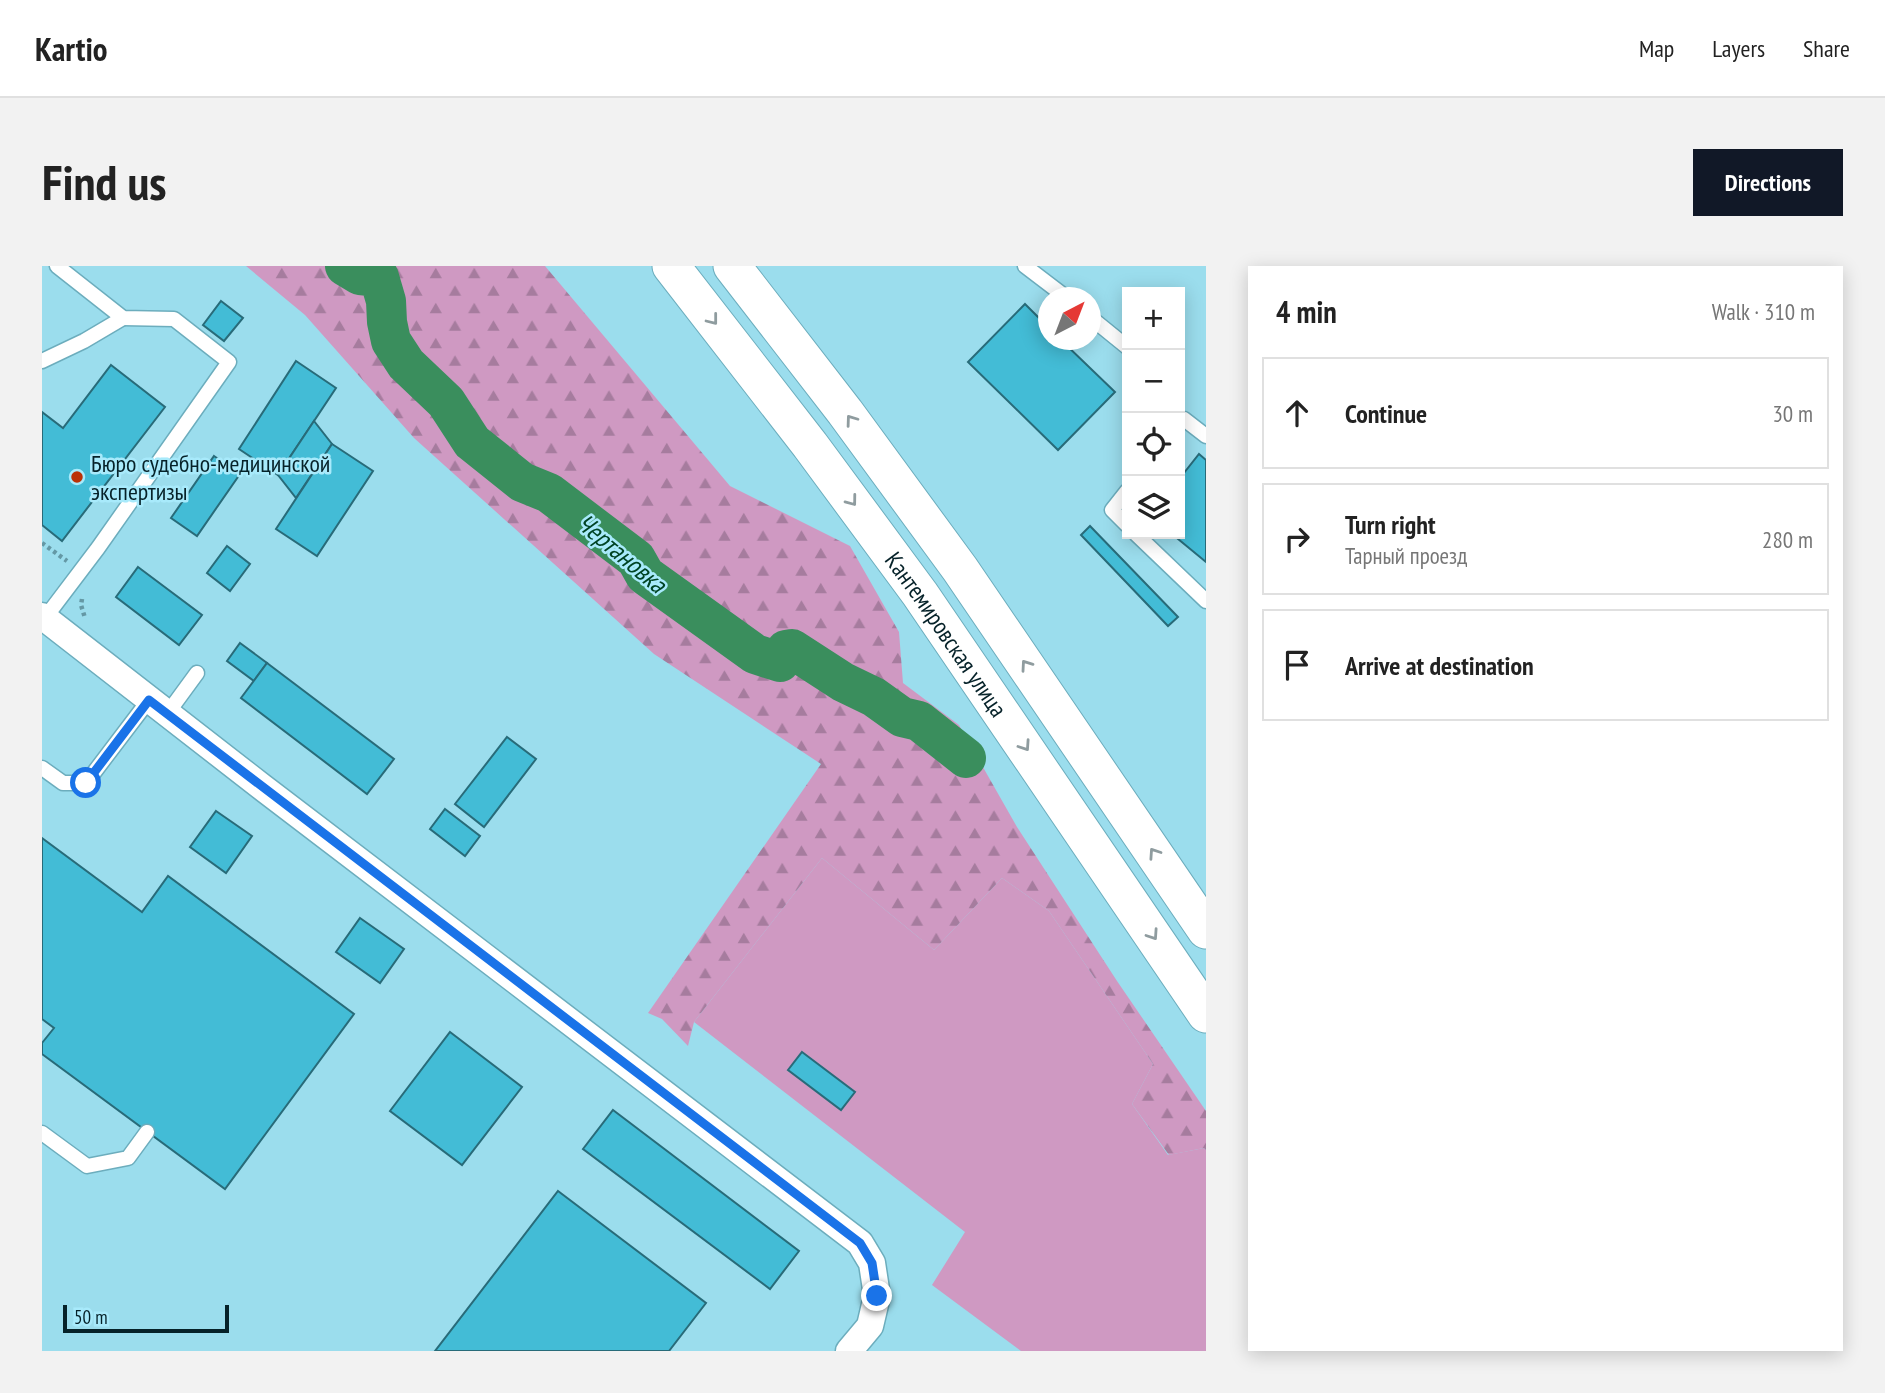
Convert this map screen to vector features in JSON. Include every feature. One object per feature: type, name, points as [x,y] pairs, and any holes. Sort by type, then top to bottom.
[{"type":"main road","name":"Кантемировская улица","points":[[671,266],[810,445],[920,594],[1206,1014]]},
{"type":"main road","name":"Кантемировская улица","points":[[732,266],[845,412],[960,569],[1206,930]]},
{"type":"street","points":[[43,617],[860,1243],[872,1263],[877,1296],[870,1326],[849,1351]]},
{"type":"lane","points":[[57,266],[123,318]]},
{"type":"lane","points":[[1025,266],[1053,287]]},
{"type":"lane","points":[[42,361],[123,318],[174,319],[229,362],[80,571],[43,617]]},
{"type":"lane","points":[[1101,326],[1122,343]]},
{"type":"lane","points":[[1185,421],[1206,436]]},
{"type":"lane","points":[[1122,497],[1112,510],[1122,520]]},
{"type":"lane","points":[[1141,539],[1206,601]]},
{"type":"lane","points":[[42,768],[63,783],[86,783],[158,707],[197,673]]},
{"type":"lane","points":[[42,1133],[87,1166],[128,1157],[147,1132]]},
{"type":"path","points":[[42,543],[92,580],[82,598],[83,614],[88,624]]},
{"type":"green space","points":[[246,266],[545,266],[730,486],[850,546],[899,632],[903,683],[959,725],[1017,827],[1206,1111],[1206,1150],[1204,1148],[1169,1155],[1132,1104],[1153,1064],[1049,911],[1002,878],[934,950],[822,858],[694,1022],[688,1046],[662,1019],[648,1013],[821,764],[654,654],[414,438],[305,315]]},
{"type":"green space","points":[[822,858],[934,950],[1002,878],[1049,911],[1153,1064],[1132,1104],[1168,1155],[1204,1148],[1206,1150],[1206,1351],[1021,1351],[932,1285],[965,1232],[694,1022]]},
{"type":"building","points":[[221,301],[243,318],[224,341],[203,325]]},
{"type":"building","points":[[1025,304],[1038,317],[1038,350],[1071,350],[1115,392],[1058,450],[968,362]]},
{"type":"building","points":[[296,361],[336,388],[278,475],[239,449]]},
{"type":"building","name":"Бюро судебно-медицинской экспертизы","points":[[111,365],[165,407],[62,541],[42,525],[42,412],[63,428]]},
{"type":"building","points":[[314,421],[332,444],[296,498],[278,475]]},
{"type":"building","points":[[332,444],[373,471],[317,556],[276,529]]},
{"type":"building","points":[[1199,454],[1206,460],[1206,562],[1178,539],[1185,539],[1185,472]]},
{"type":"building","points":[[214,456],[240,474],[197,536],[171,518]]},
{"type":"building","points":[[1090,526],[1178,617],[1168,626],[1081,535]]},
{"type":"building","points":[[227,546],[250,564],[230,591],[207,573]]},
{"type":"building","points":[[138,567],[202,615],[179,645],[116,597]]},
{"type":"building","points":[[240,643],[267,663],[254,681],[227,661]]},
{"type":"building","points":[[267,663],[394,759],[367,794],[241,698]]},
{"type":"building","points":[[507,737],[536,759],[484,827],[455,804]]},
{"type":"building","points":[[445,809],[480,836],[465,856],[430,829]]},
{"type":"building","points":[[216,811],[252,836],[226,873],[190,847]]},
{"type":"building","points":[[42,838],[142,912],[168,876],[354,1014],[225,1189],[42,1054],[42,1043],[54,1028],[42,1019]]},
{"type":"building","points":[[360,918],[404,949],[380,983],[336,952]]},
{"type":"building","points":[[450,1032],[522,1087],[462,1165],[390,1111]]},
{"type":"building","points":[[802,1052],[855,1092],[841,1110],[788,1070]]},
{"type":"building","points":[[613,1110],[799,1251],[770,1289],[583,1149]]},
{"type":"building","points":[[558,1191],[706,1303],[669,1351],[435,1351]]},
{"type":"waterway","name":"Чертановка","points":[[345,266],[360,275],[379,277],[386,301],[391,341],[406,364],[446,402],[472,442],[522,482],[549,493],[636,559],[645,575],[755,654],[780,662],[786,650],[792,649],[843,682],[874,697],[902,717],[919,721],[966,758]]},
{"type":"place","name":"Бюро судебно-медицинской экспертизы","points":[[77,477]]},
{"type":"route","points":[[86,783],[149,700],[860,1243],[872,1263],[877,1296]]}]
